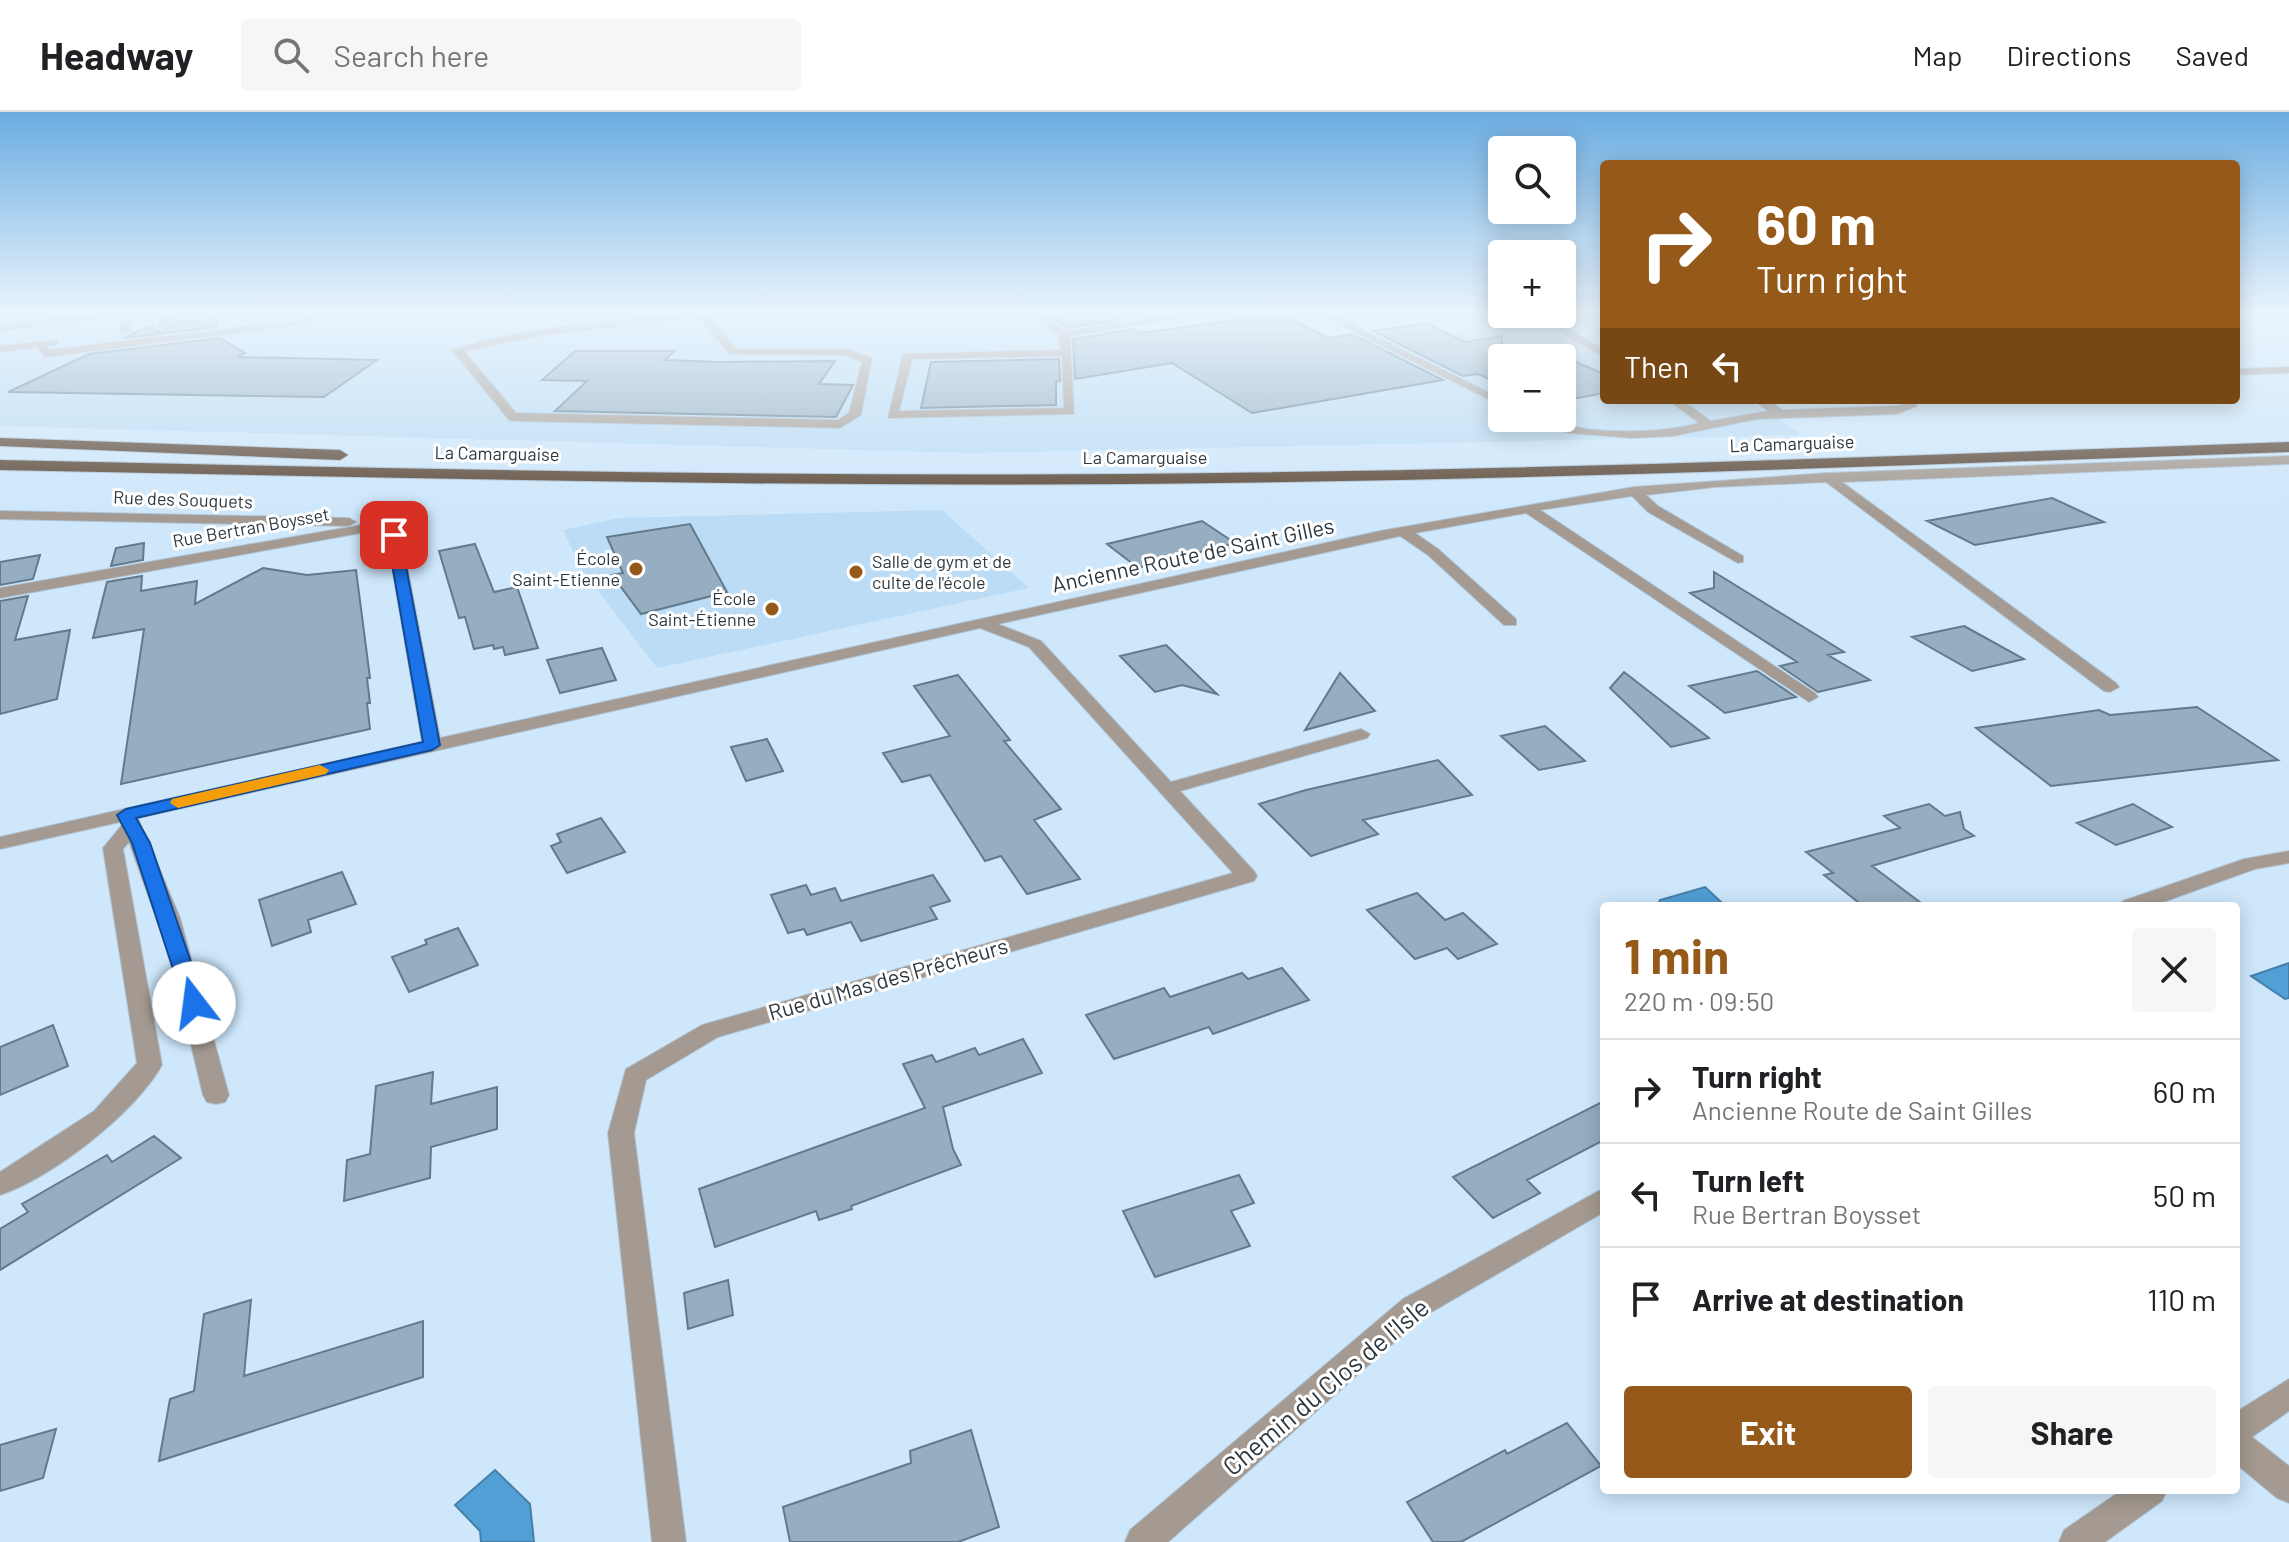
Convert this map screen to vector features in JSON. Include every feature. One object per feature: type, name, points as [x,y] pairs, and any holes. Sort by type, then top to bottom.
[{"type":"highway","name":"La Camarguaise","points":[[0,452],[884,464],[1320,462],[2289,432]]},
{"type":"highway","points":[[0,442],[394,458]]},
{"type":"highway","name":"La Camarguaise","points":[[0,465],[853,479],[1320,477],[1754,466],[2289,447]]},
{"type":"highway","points":[[0,475],[529,475]]},
{"type":"street","points":[[481,379],[513,417],[840,424],[855,415],[864,379]]},
{"type":"street","points":[[901,379],[892,415],[1070,411],[1068,379]]},
{"type":"street","points":[[1454,379],[1488,396]]},
{"type":"street","points":[[1680,404],[1708,424]]},
{"type":"street","points":[[1765,404],[1781,414]]},
{"type":"street","points":[[1576,431],[1596,435],[1688,429],[1749,414],[1897,410],[1911,406],[1909,404]]},
{"type":"street","name":"Ancienne Route de Saint Gilles","points":[[0,843],[129,820],[432,745],[982,623],[1528,508],[1634,491],[1827,477],[2289,460]]},
{"type":"street","points":[[1827,477],[2110,687]]},
{"type":"street","points":[[1634,491],[1653,509],[1738,559]]},
{"type":"street","points":[[1528,508],[1809,697]]},
{"type":"street","name":"Rue des Souquets","points":[[0,515],[358,522],[361,529]]},
{"type":"street","name":"Rue Bertran Boysset","points":[[0,593],[361,529],[381,529],[394,535],[432,745]]},
{"type":"street","points":[[1405,533],[1433,552],[1510,622]]},
{"type":"street","name":"Rue du Mas des Prêcheurs","points":[[669,1542],[621,1133],[635,1075],[710,1031],[1247,876],[1035,644],[982,623]]},
{"type":"street","points":[[1167,789],[1361,734]]},
{"type":"street","points":[[129,820],[141,843],[186,973],[216,1095]]},
{"type":"street","points":[[0,1184],[29,1169],[103,1118],[150,1065],[113,848],[129,820]]},
{"type":"street","points":[[2142,902],[2251,863],[2289,857]]},
{"type":"street","name":"Chemin du Clos de l'Isle","points":[[1142,1542],[1413,1308],[1600,1201]]},
{"type":"street","points":[[2240,1427],[2289,1393]]},
{"type":"street","points":[[2240,1447],[2289,1487]]},
{"type":"street","points":[[2076,1542],[2144,1494]]},
{"type":"shaded area","points":[[0,379],[1488,379],[1488,432],[1576,432],[1576,379],[1600,379],[1600,404],[1754,404],[1802,435],[972,453],[0,426]]},
{"type":"shaded area","name":"École Saint-Étienne","points":[[942,510],[1029,588],[657,668],[581,568],[563,530],[619,518]]},
{"type":"water","points":[[1705,887],[1721,902],[1659,902]]},
{"type":"water","points":[[2289,963],[2289,998],[2285,999],[2251,976]]},
{"type":"water","points":[[495,1470],[530,1504],[534,1542],[481,1542],[480,1531],[455,1505]]},
{"type":"building","points":[[36,379],[350,379],[324,397],[8,392]]},
{"type":"building","points":[[823,379],[819,384],[853,385],[836,417],[555,411],[587,381],[542,380]]},
{"type":"building","points":[[927,379],[1060,379],[1056,382],[1056,405],[921,408]]},
{"type":"building","points":[[1197,379],[1443,380],[1252,413]]},
{"type":"building","points":[[1576,379],[1600,379],[1600,394],[1576,398]]},
{"type":"building","points":[[2052,498],[2104,522],[1975,545],[1927,521]]},
{"type":"building","points":[[1202,521],[1235,543],[1138,568],[1107,544]]},
{"type":"building","name":"École Saint-Etienne","points":[[690,524],[727,592],[641,614],[612,575],[623,573],[607,537]]},
{"type":"building","points":[[144,543],[143,560],[111,566],[116,548]]},
{"type":"building","points":[[475,544],[494,592],[517,587],[538,648],[505,655],[503,647],[494,649],[493,645],[474,649],[465,617],[459,618],[439,551]]},
{"type":"building","points":[[40,555],[33,579],[0,585],[0,562]]},
{"type":"building","points":[[263,568],[307,575],[356,570],[370,678],[367,678],[370,703],[367,703],[370,729],[121,784],[144,629],[93,638],[107,582],[142,576],[141,591],[197,581],[195,604]]},
{"type":"building","points":[[1714,572],[1844,652],[1828,655],[1870,680],[1818,692],[1780,666],[1797,662],[1690,593],[1714,588]]},
{"type":"building","points":[[28,596],[15,640],[70,630],[57,699],[0,714],[0,601]]},
{"type":"building","points":[[1964,626],[2024,659],[1972,671],[1912,637]]},
{"type":"building","points":[[1166,645],[1217,694],[1182,685],[1155,692],[1120,656]]},
{"type":"building","points":[[602,648],[616,680],[560,693],[547,660]]},
{"type":"building","points":[[1757,671],[1796,697],[1725,713],[1689,686]]},
{"type":"building","points":[[1624,672],[1709,738],[1671,747],[1610,688]]},
{"type":"building","points":[[1340,673],[1375,711],[1305,730]]},
{"type":"building","points":[[958,675],[1010,740],[1004,741],[1061,809],[1034,820],[1080,879],[1027,894],[1001,856],[985,861],[930,775],[902,782],[883,753],[950,736],[914,686]]},
{"type":"building","points":[[2197,707],[2278,760],[2051,786],[1976,728],[2099,710],[2110,715]]},
{"type":"building","points":[[1545,726],[1585,761],[1539,770],[1501,736]]},
{"type":"building","points":[[767,739],[783,771],[746,781],[731,747]]},
{"type":"building","points":[[1438,760],[1472,795],[1363,820],[1378,834],[1311,856],[1259,804],[1306,790]]},
{"type":"building","points":[[1929,804],[1945,816],[1960,812],[1964,829],[1974,836],[1872,866],[1920,902],[1858,902],[1824,875],[1833,873],[1806,852],[1900,828],[1884,816]]},
{"type":"building","points":[[2133,804],[2172,827],[2116,845],[2077,823]]},
{"type":"building","points":[[601,818],[625,852],[567,873],[551,846],[561,842],[557,834]]},
{"type":"building","points":[[342,872],[356,904],[308,920],[311,932],[272,946],[259,900]]},
{"type":"building","points":[[933,875],[950,901],[930,907],[937,919],[861,941],[851,922],[807,935],[804,929],[788,933],[771,895],[806,885],[811,895],[835,888],[841,901]]},
{"type":"building","points":[[1417,893],[1445,920],[1463,913],[1497,944],[1458,959],[1447,948],[1415,959],[1367,910]]},
{"type":"building","points":[[458,928],[478,965],[409,992],[392,957]]},
{"type":"building","points":[[1282,968],[1309,1000],[1213,1034],[1209,1027],[1114,1059],[1086,1015],[1164,988],[1170,997],[1242,973],[1248,979]]},
{"type":"building","points":[[53,1025],[68,1066],[0,1095],[0,1047]]},
{"type":"building","points":[[1023,1039],[1042,1073],[943,1107],[953,1149],[961,1165],[819,1220],[816,1211],[715,1247],[699,1189],[925,1108],[903,1064],[932,1055],[936,1062],[975,1048],[979,1055]]},
{"type":"building","points":[[433,1072],[431,1104],[497,1087],[497,1129],[431,1147],[430,1178],[344,1201],[347,1160],[370,1154],[376,1086]]},
{"type":"building","points":[[1600,1103],[1600,1142],[1527,1180],[1540,1193],[1493,1218],[1453,1177]]},
{"type":"building","points":[[154,1136],[181,1158],[0,1270],[0,1229],[28,1212],[22,1204],[107,1155],[112,1162]]},
{"type":"building","points":[[1239,1175],[1254,1203],[1231,1211],[1250,1246],[1155,1277],[1123,1211]]},
{"type":"building","points":[[728,1280],[733,1315],[688,1329],[684,1293]]},
{"type":"building","points":[[251,1300],[244,1376],[423,1321],[423,1377],[159,1461],[170,1399],[194,1391],[204,1314]]},
{"type":"building","points":[[1567,1423],[1600,1467],[1461,1542],[1433,1542],[1407,1502],[1505,1450],[1507,1454]]},
{"type":"building","points":[[56,1429],[43,1478],[0,1491],[0,1445]]},
{"type":"building","points":[[971,1430],[999,1527],[958,1542],[790,1542],[783,1507],[911,1463],[910,1451]]},
{"type":"slow traffic","points":[[178,803],[320,770]]},
{"type":"place","name":"École Saint-Etienne","points":[[636,569]]},
{"type":"place","name":"Salle de gym et de culte de l'école","points":[[856,572]]},
{"type":"place","name":"École Saint-Étienne","points":[[772,609]]},
{"type":"route","points":[[194,1003],[141,843],[126,815],[432,745],[394,535]]}]
